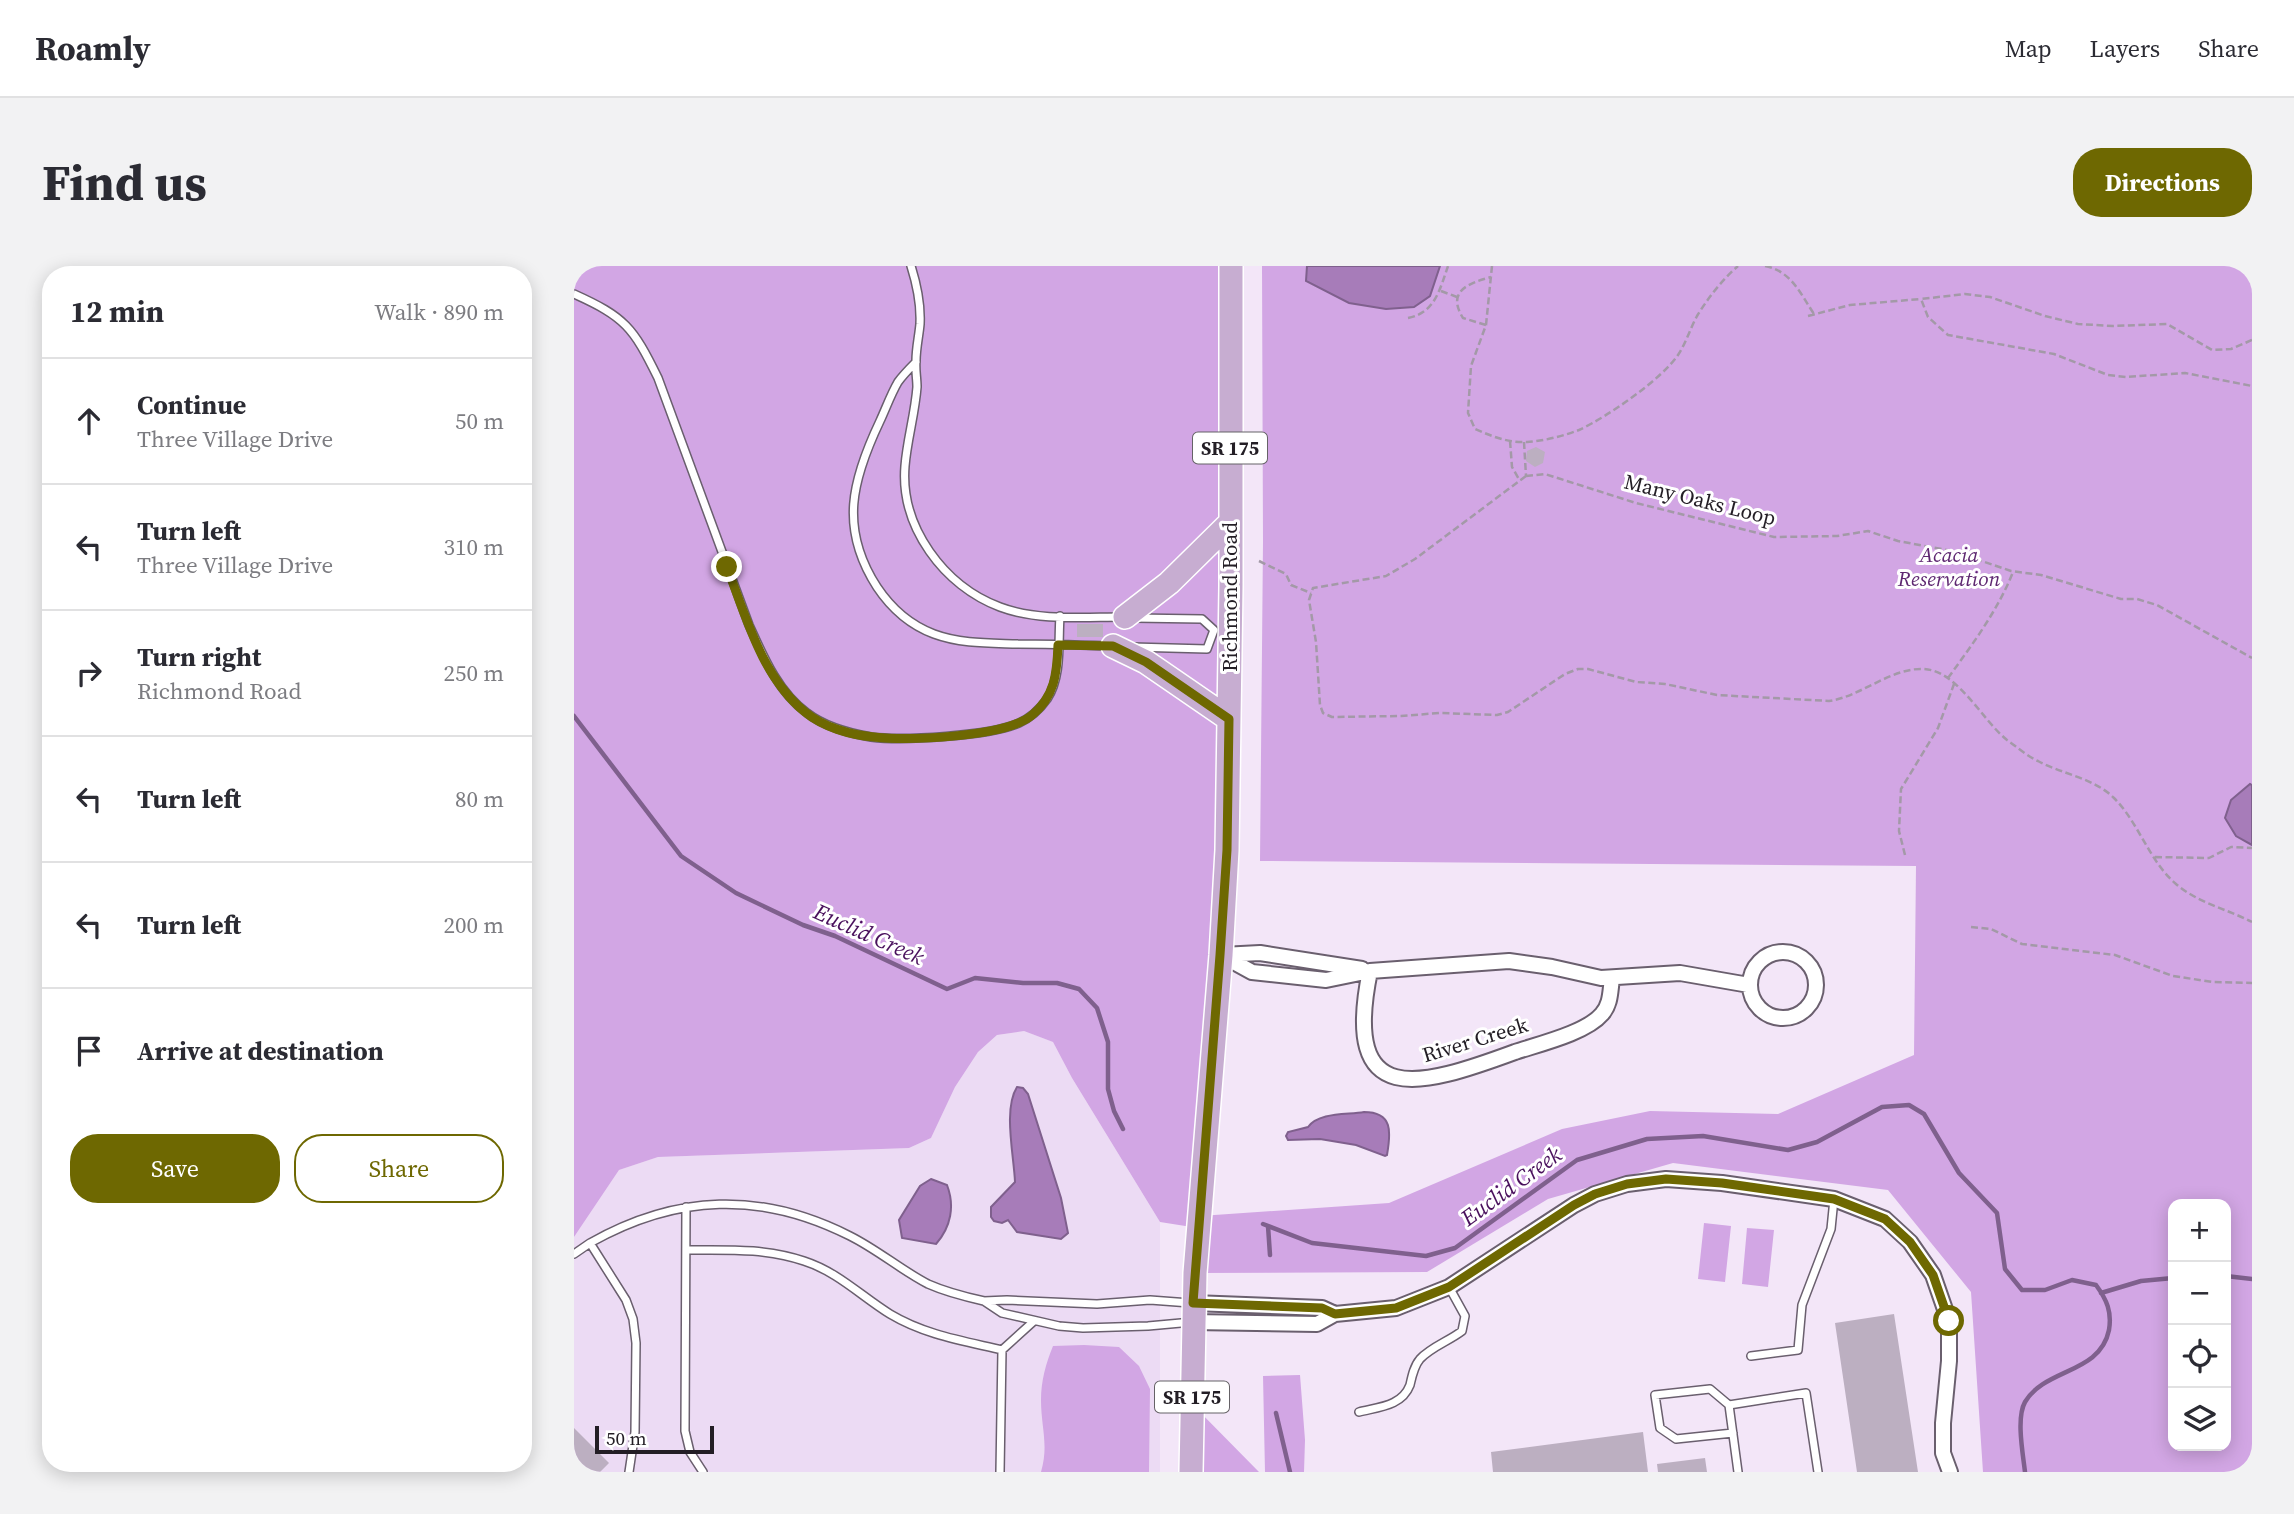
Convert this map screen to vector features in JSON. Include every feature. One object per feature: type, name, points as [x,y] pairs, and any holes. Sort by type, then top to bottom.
[{"type":"main road","name":"Richmond Road","points":[[1191,1472],[1193,1312],[1227,850],[1231,266]]},
{"type":"main road","points":[[1125,617],[1169,583],[1230,523]]},
{"type":"main road","points":[[1113,646],[1146,662],[1229,719]]},
{"type":"street","points":[[1787,952],[1807,962],[1816,982],[1811,1003],[1804,1011],[1785,1019],[1764,1013],[1751,996],[1749,985],[1751,974],[1765,957],[1787,952]]},
{"type":"street","points":[[1220,955],[1252,972],[1326,980],[1370,971],[1509,961],[1601,978],[1680,973],[1749,985]]},
{"type":"street","name":"River Creek","points":[[1370,971],[1363,1022],[1371,1061],[1387,1074],[1407,1080],[1431,1078],[1499,1058],[1581,1028],[1601,1016],[1609,1005],[1612,979]]},
{"type":"street","points":[[1193,1312],[1317,1324],[1335,1314],[1396,1308],[1449,1287],[1574,1205],[1595,1194],[1627,1184],[1677,1179],[1834,1199],[1885,1219],[1910,1242],[1933,1275],[1949,1321],[1943,1453],[1950,1472]]},
{"type":"lane","points":[[911,266],[919,300],[920,323],[915,362],[917,387],[905,477],[909,508],[926,548],[942,567],[979,597],[1000,608],[1060,616],[1202,619],[1214,630],[1207,649],[969,642],[932,633],[899,613],[885,599],[865,568],[855,535],[853,514],[858,475],[866,450],[898,383],[915,362]]},
{"type":"lane","points":[[574,294],[612,313],[627,325],[643,346],[658,378],[764,660],[785,691],[805,712],[825,725],[873,737],[961,734],[1018,724],[1045,702],[1054,687],[1060,616]]},
{"type":"lane","points":[[1751,1356],[1798,1350],[1802,1305],[1830,1229],[1834,1199]]},
{"type":"lane","points":[[574,1254],[630,1223],[665,1211],[686,1207],[744,1205],[776,1208],[811,1218],[852,1237],[929,1284],[984,1301],[1097,1304],[1150,1300],[1193,1312]]},
{"type":"lane","points":[[686,1207],[685,1431],[692,1457],[703,1472]]},
{"type":"lane","points":[[590,1243],[626,1300],[633,1319],[636,1343],[635,1432],[629,1472]]},
{"type":"lane","points":[[687,1250],[752,1250],[803,1260],[837,1276],[909,1324],[937,1335],[1002,1350]]},
{"type":"lane","points":[[1359,1412],[1398,1402],[1407,1393],[1417,1362],[1427,1352],[1462,1331],[1465,1316],[1449,1287]]},
{"type":"lane","points":[[984,1301],[1002,1313],[1083,1328],[1148,1326],[1193,1312]]},
{"type":"lane","points":[[1000,1472],[1002,1350],[1034,1321]]},
{"type":"lane","points":[[1732,1433],[1676,1439],[1660,1428],[1655,1395],[1710,1389],[1729,1405],[1738,1472]]},
{"type":"lane","points":[[1729,1405],[1806,1394],[1818,1472]]},
{"type":"path","points":[[1409,318],[1426,312],[1436,300],[1448,266]]},
{"type":"path","points":[[1492,266],[1486,325],[1471,366],[1468,413],[1475,429],[1510,441],[1524,442],[1544,440],[1580,429],[1654,380],[1678,356],[1698,315],[1724,278],[1738,266]]},
{"type":"path","points":[[1765,266],[1778,269],[1787,275],[1814,314]]},
{"type":"path","points":[[1486,325],[1462,318],[1456,307],[1457,297],[1472,282],[1491,277]]},
{"type":"path","points":[[1439,291],[1457,297]]},
{"type":"path","points":[[1808,316],[1850,305],[1965,294],[1990,297],[2078,324],[2167,324],[2213,350],[2231,349],[2252,340]]},
{"type":"path","points":[[1921,299],[1928,317],[1948,335],[2054,354],[2108,375],[2126,377],[2185,373],[2252,387]]},
{"type":"path","points":[[1510,441],[1512,467],[1520,481]]},
{"type":"path","points":[[1524,442],[1526,477],[1415,559],[1386,576],[1313,588],[1308,600],[1316,642],[1320,705],[1323,713],[1332,717],[1439,713],[1497,715],[1508,712],[1565,674],[1578,669],[1588,669],[1636,682],[1665,684],[1717,695],[1816,701],[1843,700],[1907,671],[1935,671],[1948,678],[2005,738],[2038,761],[2112,795],[2175,883],[2192,896],[2252,922]]},
{"type":"path","name":"Many Oaks Loop","points":[[1526,477],[1545,474],[1636,503],[1774,537],[1837,536],[1868,531],[1899,541],[1952,551],[2013,572],[2040,575],[2121,599],[2137,599],[2157,605],[2252,658]]},
{"type":"path","points":[[1259,561],[1286,574],[1291,585],[1311,593]]},
{"type":"path","points":[[1948,678],[1970,649],[2005,591],[2013,572]]},
{"type":"path","points":[[1905,855],[1899,831],[1901,789],[1938,728],[1954,684]]},
{"type":"path","points":[[2155,857],[2209,858],[2231,847],[2252,848]]},
{"type":"path","points":[[1971,927],[1991,929],[2022,944],[2115,956],[2174,976],[2213,982],[2252,983]]},
{"type":"shaded area","points":[[1307,266],[1440,266],[1430,296],[1414,307],[1386,309],[1349,303],[1306,281]]},
{"type":"shaded area","points":[[2250,784],[2252,845],[2236,836],[2225,818],[2231,800]]},
{"type":"shaded area","points":[[1024,1031],[1053,1042],[1160,1222],[1160,1472],[574,1472],[574,1237],[619,1170],[658,1157],[909,1148],[931,1138],[955,1087],[978,1052],[997,1035]]},
{"type":"shaded area","points":[[1017,1087],[1023,1088],[1028,1094],[1061,1198],[1068,1233],[1061,1239],[1017,1232],[1008,1220],[1002,1223],[991,1217],[991,1207],[1015,1182],[1010,1120]]},
{"type":"shaded area","points":[[1364,1112],[1380,1115],[1388,1125],[1387,1155],[1356,1145],[1320,1139],[1288,1140],[1286,1136],[1288,1132],[1308,1127],[1326,1116]]},
{"type":"shaded area","points":[[931,1179],[947,1185],[951,1208],[945,1231],[936,1244],[902,1238],[899,1220],[920,1186]]},
{"type":"green space","name":"Acacia Reservation","points":[[574,266],[1231,266],[1231,586],[1200,1216],[1389,1203],[1562,1129],[1650,1111],[1778,1114],[1914,1055],[1916,866],[1260,861],[1262,266],[2252,266],[2252,1472],[1983,1472],[1971,1292],[1888,1190],[1673,1163],[1548,1199],[1427,1272],[1195,1273],[1198,1228],[1160,1222],[1053,1042],[1024,1031],[997,1035],[978,1052],[955,1087],[931,1138],[909,1148],[658,1157],[619,1170],[574,1237]]},
{"type":"green space","points":[[1704,1223],[1731,1226],[1725,1282],[1698,1279]]},
{"type":"green space","points":[[1747,1228],[1774,1230],[1768,1287],[1742,1284]]},
{"type":"green space","points":[[1053,1346],[1119,1347],[1139,1366],[1150,1389],[1149,1472],[1041,1472],[1045,1444],[1041,1393],[1048,1359]]},
{"type":"green space","points":[[1300,1375],[1305,1440],[1304,1472],[1265,1472],[1263,1376]]},
{"type":"green space","points":[[1192,1404],[1259,1472],[1191,1472]]},
{"type":"building","points":[[1536,447],[1545,452],[1543,463],[1535,467],[1526,461],[1527,451]]},
{"type":"building","points":[[1077,624],[1103,624],[1103,637],[1077,637]]},
{"type":"building","points":[[1894,1314],[1918,1472],[1857,1472],[1835,1323]]},
{"type":"building","points":[[574,1428],[609,1463],[600,1472],[574,1472]]},
{"type":"building","points":[[1643,1432],[1648,1472],[1493,1472],[1491,1452]]},
{"type":"building","points":[[1705,1458],[1707,1472],[1658,1472],[1657,1464]]},
{"type":"waterway","name":"Euclid Creek","points":[[574,716],[681,856],[736,893],[947,989],[975,978],[1057,983],[1079,989],[1097,1008],[1108,1042],[1108,1089],[1114,1111],[1123,1129]]},
{"type":"waterway","name":"Euclid Creek","points":[[1263,1224],[1312,1243],[1426,1256],[1455,1248],[1577,1160],[1647,1139],[1703,1136],[1788,1150],[1817,1142],[1882,1107],[1909,1105],[1924,1114],[1959,1173],[1997,1213],[2005,1269],[2022,1290],[2045,1290],[2072,1280],[2096,1285],[2108,1306],[2109,1330],[2104,1344],[2095,1355],[2045,1383],[2025,1402],[2021,1417],[2025,1472]]},
{"type":"waterway","points":[[1268,1226],[1270,1255]]},
{"type":"waterway","points":[[2231,1277],[2252,1279]]},
{"type":"waterway","points":[[2101,1293],[2141,1281],[2168,1278]]},
{"type":"waterway","points":[[1276,1413],[1290,1472]]},
{"type":"route","points":[[727,567],[764,660],[785,691],[805,712],[825,725],[873,737],[894,738],[961,734],[1018,724],[1045,702],[1054,687],[1058,645],[1113,646],[1146,662],[1229,719],[1227,850],[1193,1303],[1322,1308],[1335,1314],[1396,1308],[1449,1287],[1549,1220],[1595,1194],[1627,1184],[1666,1179],[1722,1183],[1834,1199],[1885,1219],[1910,1242],[1933,1275],[1949,1321]]}]
